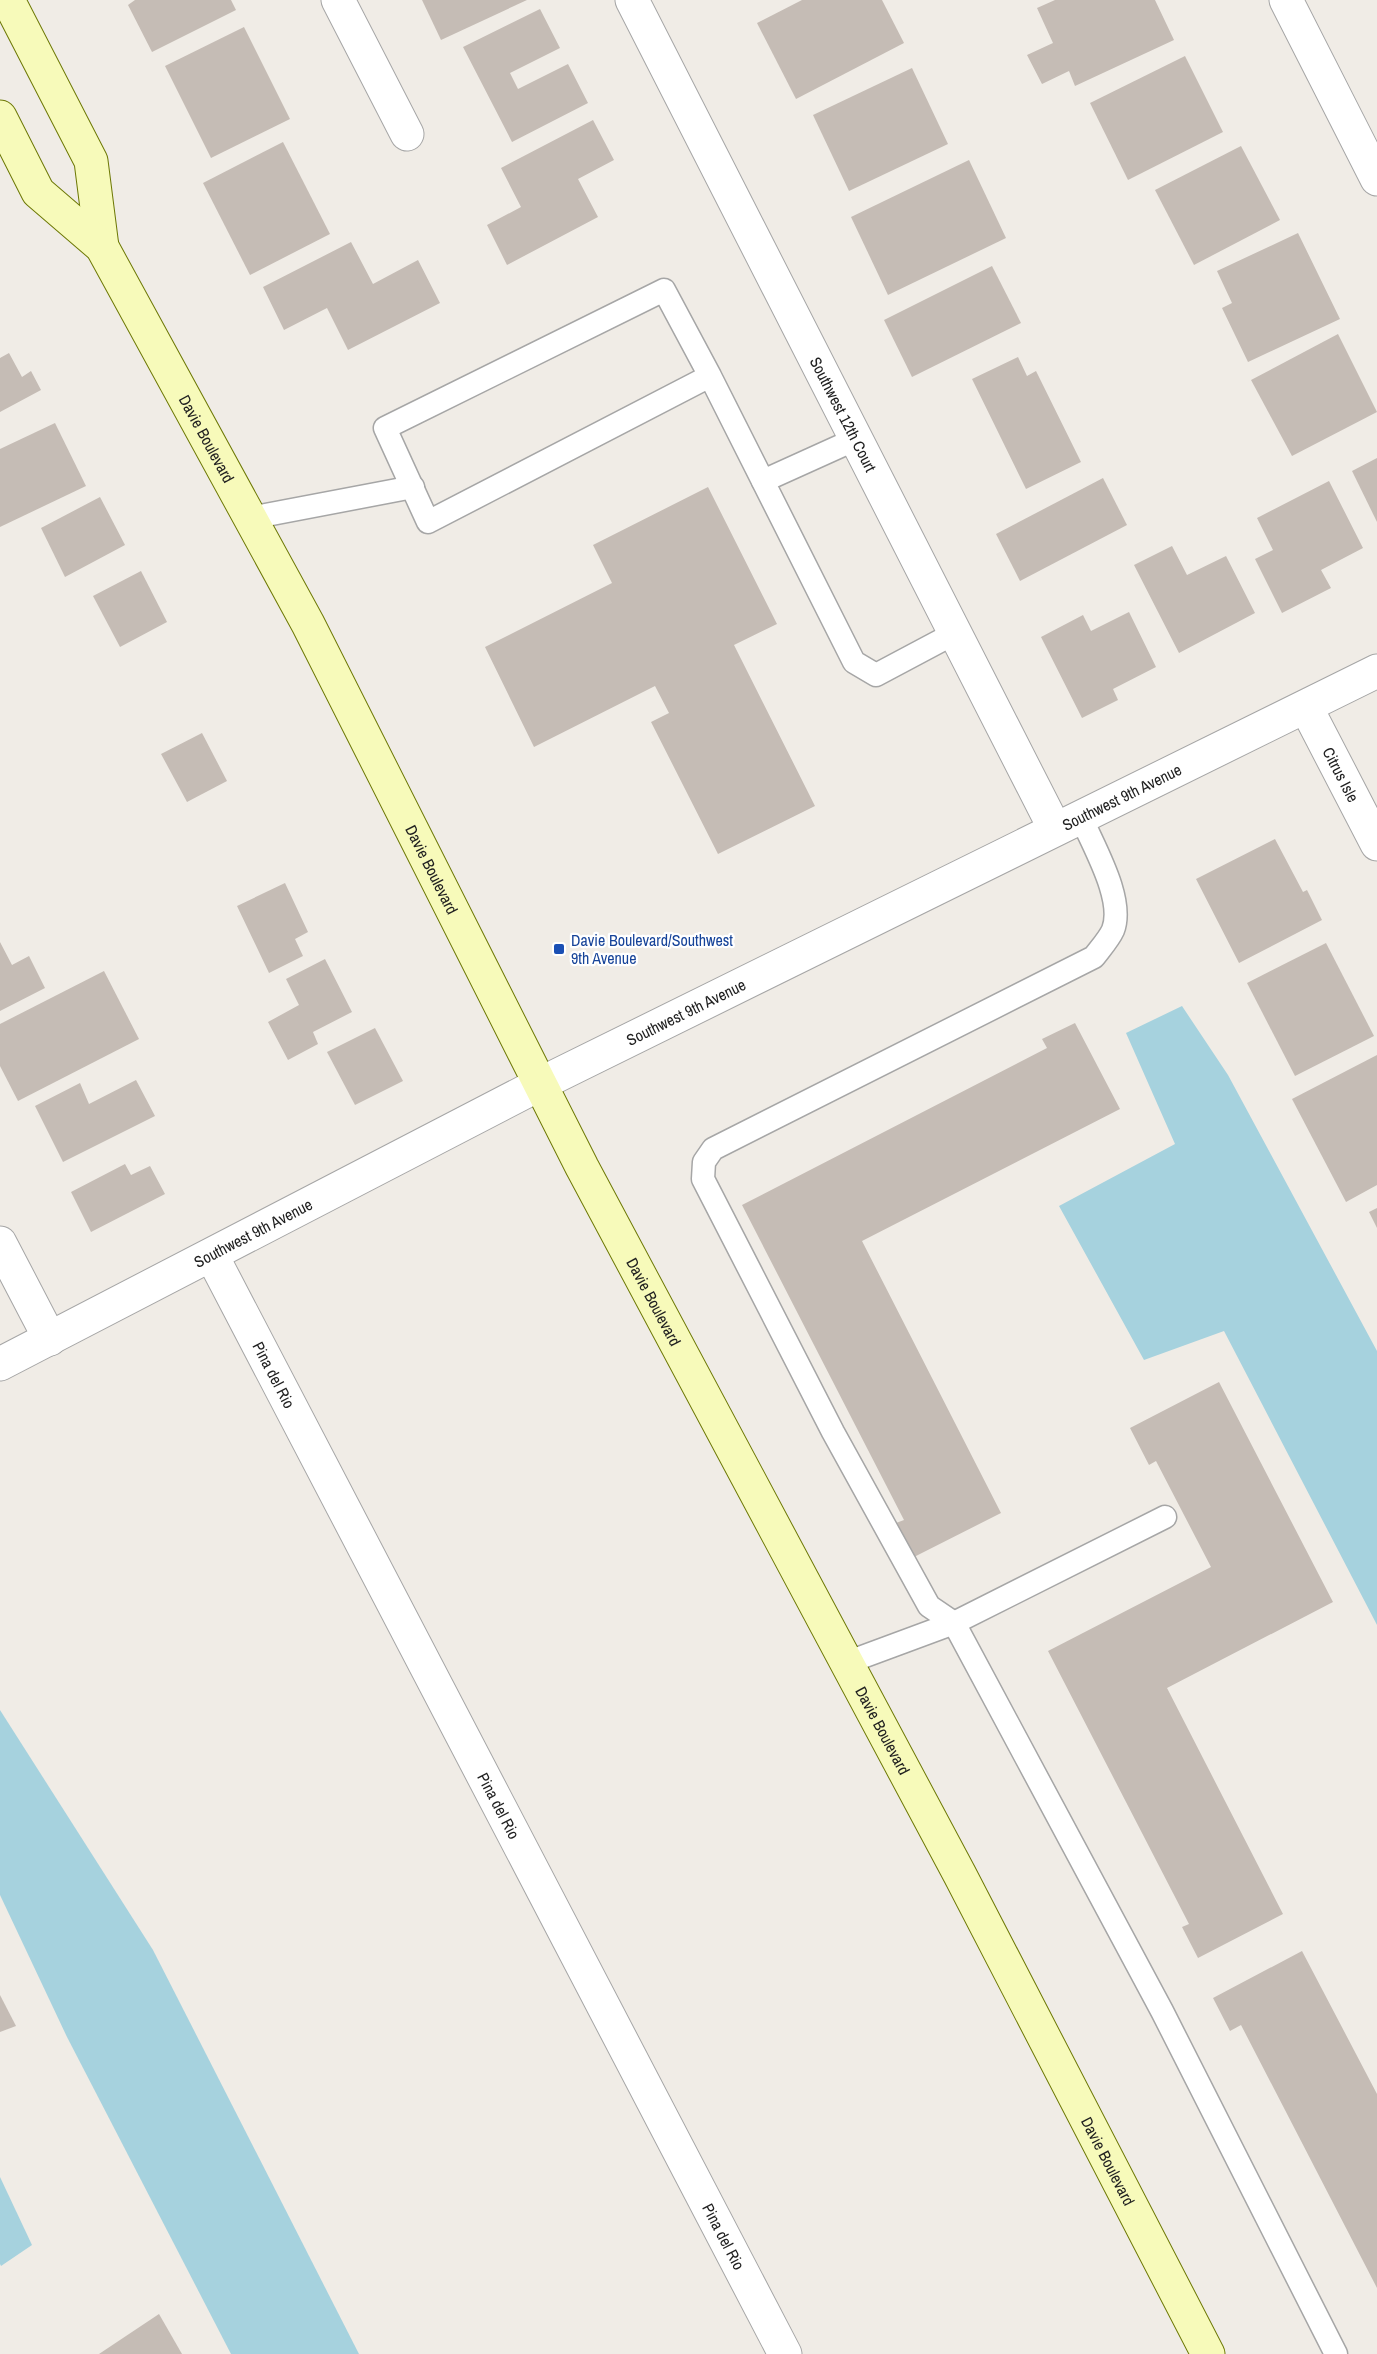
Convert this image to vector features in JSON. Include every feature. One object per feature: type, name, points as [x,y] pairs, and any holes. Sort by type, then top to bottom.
[{"type":"main road","name":"Davie Boulevard","points":[[8,0],[92,161],[102,247]]},
{"type":"main road","name":"Davie Boulevard","points":[[0,117],[38,192],[102,247],[308,624],[588,1177],[960,1875],[1208,2354]]},
{"type":"street","points":[[338,0],[407,134]]},
{"type":"street","name":"Southwest 12th Court","points":[[632,0],[955,633],[1068,823]]},
{"type":"street","points":[[1286,0],[1377,179]]},
{"type":"street","name":"Southwest 9th Avenue","points":[[0,1364],[540,1084],[1377,671]]},
{"type":"street","name":"Citrus Isle","points":[[1306,707],[1377,844]]},
{"type":"street","points":[[0,1243],[50,1340]]},
{"type":"street","name":"Pina del Rio","points":[[212,1256],[785,2354]]},
{"type":"lane","points":[[710,376],[428,522],[385,428],[664,290],[710,376],[854,662],[876,675],[955,633]]},
{"type":"lane","points":[[763,481],[856,439]]},
{"type":"lane","points":[[250,518],[413,487]]},
{"type":"lane","points":[[1068,823],[1110,886],[1116,910],[1113,931],[1094,957],[713,1149],[704,1162],[703,1179],[832,1432],[929,1606],[954,1623],[1162,2011],[1336,2354]]},
{"type":"lane","points":[[846,1663],[954,1623],[1165,1516]]},
{"type":"water","points":[[1182,1006],[1228,1075],[1377,1351],[1377,1625],[1224,1331],[1144,1360],[1059,1206],[1175,1144],[1126,1033]]},
{"type":"water","points":[[0,1710],[153,1950],[359,2354],[231,2354],[67,2037],[0,1895]]},
{"type":"water","points":[[0,2177],[32,2245],[1,2266],[0,2264]]},
{"type":"building","points":[[135,0],[231,0],[236,10],[152,52],[128,5]]},
{"type":"building","points":[[422,0],[527,0],[441,40]]},
{"type":"building","points":[[802,0],[882,0],[904,43],[796,99],[757,23]]},
{"type":"building","points":[[1055,0],[1155,0],[1174,40],[1075,86],[1069,71],[1042,84],[1027,55],[1053,43],[1037,8]]},
{"type":"building","points":[[540,9],[560,48],[510,73],[518,89],[568,64],[588,103],[512,142],[463,47]]},
{"type":"building","points":[[244,27],[290,119],[211,158],[165,66]]},
{"type":"building","points":[[1185,56],[1223,132],[1128,180],[1090,103]]},
{"type":"building","points":[[912,68],[948,144],[849,191],[813,115]]},
{"type":"building","points":[[593,120],[614,160],[578,179],[598,217],[507,265],[487,225],[521,207],[501,168]]},
{"type":"building","points":[[283,142],[330,234],[250,275],[203,183]]},
{"type":"building","points":[[1241,146],[1280,220],[1194,265],[1155,190]]},
{"type":"building","points":[[969,160],[1006,238],[888,295],[851,217]]},
{"type":"building","points":[[1298,233],[1340,319],[1248,362],[1222,308],[1232,303],[1217,271]]},
{"type":"building","points":[[351,242],[373,284],[418,260],[440,303],[348,350],[327,308],[284,330],[263,287]]},
{"type":"building","points":[[992,266],[1021,323],[912,377],[884,320]]},
{"type":"building","points":[[1338,334],[1377,412],[1292,456],[1251,380]]},
{"type":"building","points":[[9,353],[22,377],[31,371],[41,390],[0,412],[0,358]]},
{"type":"building","points":[[1018,357],[1027,376],[1036,371],[1081,462],[1026,489],[972,379]]},
{"type":"building","points":[[55,423],[86,486],[0,527],[0,449]]},
{"type":"building","points":[[1377,458],[1377,522],[1352,471]]},
{"type":"building","points":[[1103,478],[1127,525],[1020,581],[996,534]]},
{"type":"building","points":[[1329,481],[1363,548],[1321,570],[1331,588],[1282,613],[1255,559],[1273,550],[1257,518]]},
{"type":"building","points":[[708,487],[777,624],[734,645],[815,806],[718,854],[651,722],[669,713],[655,686],[534,747],[485,647],[612,583],[593,545]]},
{"type":"building","points":[[100,497],[125,545],[65,577],[41,528]]},
{"type":"building","points":[[1172,546],[1187,575],[1226,556],[1255,613],[1179,653],[1134,565]]},
{"type":"building","points":[[141,571],[167,622],[120,647],[93,596]]},
{"type":"building","points":[[1129,612],[1156,667],[1113,689],[1118,700],[1082,718],[1041,637],[1083,615],[1091,631]]},
{"type":"building","points":[[202,733],[227,781],[187,802],[161,754]]},
{"type":"building","points":[[1275,839],[1303,892],[1307,890],[1322,920],[1239,963],[1196,879]]},
{"type":"building","points":[[285,883],[308,932],[295,939],[303,956],[269,973],[237,906]]},
{"type":"building","points":[[0,942],[12,965],[29,956],[45,988],[0,1011]]},
{"type":"building","points":[[1326,943],[1374,1036],[1295,1076],[1247,983]]},
{"type":"building","points":[[325,959],[352,1012],[313,1032],[318,1044],[288,1060],[268,1022],[299,1005],[286,979]]},
{"type":"building","points":[[104,971],[139,1039],[18,1101],[0,1066],[0,1024]]},
{"type":"building","points":[[1075,1023],[1120,1109],[862,1241],[1001,1513],[914,1557],[896,1523],[904,1520],[742,1205],[1047,1048],[1042,1039]]},
{"type":"building","points":[[375,1028],[403,1081],[355,1105],[327,1052]]},
{"type":"building","points":[[1377,1055],[1377,1185],[1346,1202],[1292,1099]]},
{"type":"building","points":[[136,1080],[155,1116],[63,1162],[35,1106],[80,1083],[89,1104]]},
{"type":"building","points":[[125,1164],[131,1175],[150,1166],[165,1194],[91,1232],[71,1192]]},
{"type":"building","points":[[1377,1208],[1377,1228],[1369,1212]]},
{"type":"building","points":[[1219,1382],[1333,1602],[1167,1688],[1283,1914],[1198,1958],[1182,1927],[1189,1924],[1048,1651],[1211,1567],[1156,1461],[1149,1465],[1130,1428]]},
{"type":"building","points":[[1302,1951],[1377,2094],[1377,2288],[1241,2025],[1230,2031],[1213,1998]]},
{"type":"building","points":[[0,1995],[16,2026],[0,2032]]},
{"type":"building","points":[[159,2314],[182,2354],[99,2354]]},
{"type":"place","name":"Davie Boulevard/Southwest 9th Avenue","points":[[559,949]]}]
